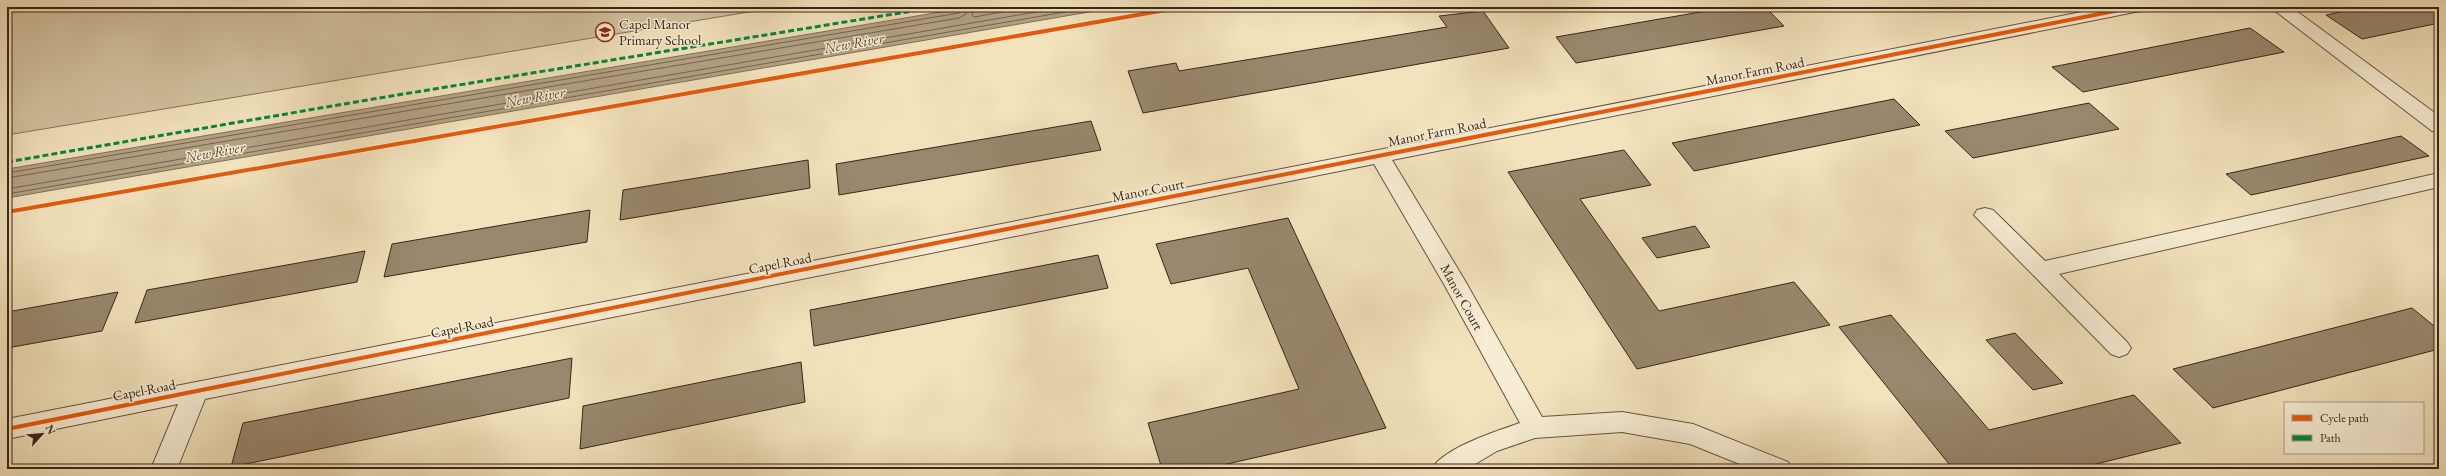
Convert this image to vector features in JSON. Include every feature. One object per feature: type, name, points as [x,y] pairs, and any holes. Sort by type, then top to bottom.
[{"type":"street","name":"Manor Farm Road","points":[[1378,155],[1994,36],[2135,7]]},
{"type":"street","points":[[2279,7],[2439,126]]},
{"type":"street","name":"Manor Court","points":[[921,246],[1378,155],[1456,285],[1535,428]]},
{"type":"street","points":[[2042,270],[2439,180]]},
{"type":"street","points":[[1985,215],[2119,348]]},
{"type":"street","name":"Capel Road","points":[[7,429],[921,246]]},
{"type":"street","points":[[164,469],[195,392]]},
{"type":"street","points":[[1444,469],[1488,444],[1535,428],[1622,422],[1693,434],[1779,469]]},
{"type":"shaded area","points":[[7,7],[779,7],[7,135]]},
{"type":"water","name":"New River","points":[[970,7],[1118,7],[7,198],[7,169]]},
{"type":"building","points":[[1729,7],[1765,7],[1784,26],[1576,63],[1556,37]]},
{"type":"building","points":[[2365,7],[2439,7],[2439,23],[2362,39],[2326,15]]},
{"type":"building","points":[[1483,11],[1509,48],[1143,113],[1128,71],[1176,63],[1179,71],[1447,27],[1439,16]]},
{"type":"building","points":[[2250,28],[2284,52],[2083,92],[2052,67]]},
{"type":"building","points":[[1894,99],[1920,125],[1694,171],[1672,143]]},
{"type":"building","points":[[2089,103],[2119,129],[1973,158],[1945,131]]},
{"type":"building","points":[[1091,121],[1101,150],[839,195],[836,164]]},
{"type":"building","points":[[2401,136],[2429,156],[2251,195],[2226,174]]},
{"type":"building","points":[[1624,150],[1651,185],[1580,199],[1659,311],[1794,282],[1830,325],[1637,369],[1508,172]]},
{"type":"building","points":[[808,160],[810,188],[620,220],[623,190]]},
{"type":"building","points":[[590,210],[587,242],[384,277],[392,244]]},
{"type":"building","points":[[1288,218],[1386,428],[1205,469],[1162,469],[1148,423],[1299,389],[1248,268],[1171,284],[1156,244]]},
{"type":"building","points":[[1695,226],[1710,247],[1657,258],[1642,238]]},
{"type":"building","points":[[365,251],[357,282],[135,323],[147,290]]},
{"type":"building","points":[[1098,255],[1108,288],[814,346],[810,310]]},
{"type":"building","points":[[118,292],[102,331],[7,348],[7,312]]},
{"type":"building","points":[[2412,308],[2439,330],[2439,349],[2213,408],[2173,369]]},
{"type":"building","points":[[1891,315],[1989,430],[2134,395],[2181,443],[2076,469],[1953,469],[1839,327]]},
{"type":"building","points":[[2015,333],[2063,383],[2033,390],[1986,340]]},
{"type":"building","points":[[572,358],[569,398],[231,467],[243,423]]},
{"type":"building","points":[[801,362],[805,402],[580,449],[583,406]]},
{"type":"marked path","points":[[7,162],[373,99],[937,7]]},
{"type":"cycle path","points":[[7,212],[1183,7]]},
{"type":"cycle path","points":[[7,429],[921,246],[2135,7]]},
{"type":"place","name":"Capel Manor Primary School","points":[[605,32]]}]
